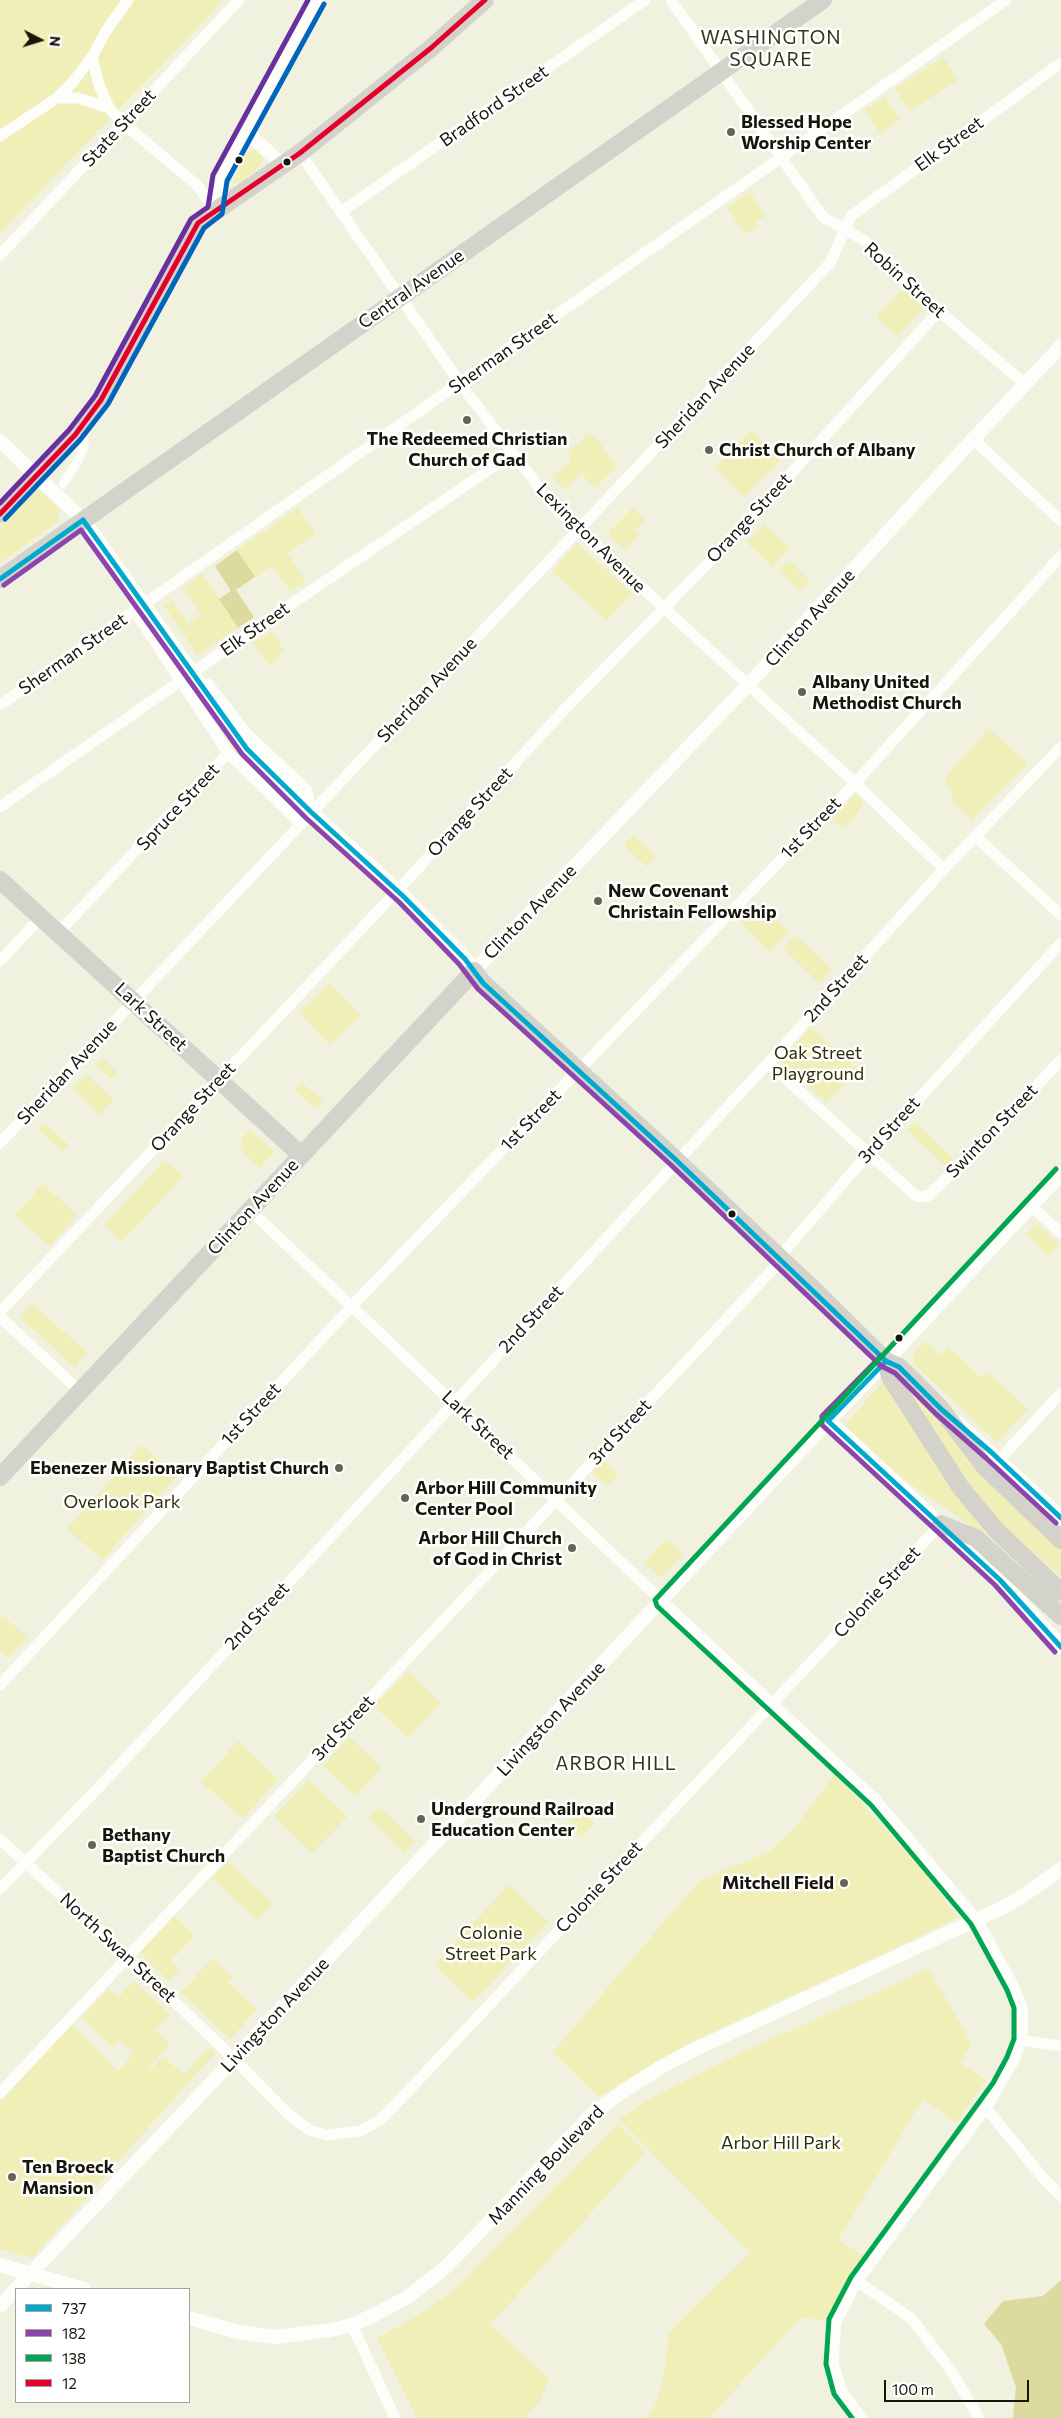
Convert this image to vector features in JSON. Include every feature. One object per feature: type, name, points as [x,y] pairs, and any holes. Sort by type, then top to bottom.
[{"type":"main road","name":"Central Avenue","points":[[0,579],[823,0]]},
{"type":"main road","points":[[0,514],[75,436],[101,400],[198,223],[300,153],[477,3]]},
{"type":"main road","points":[[83,520],[241,742],[306,818],[397,891],[465,958],[483,983],[781,1258],[886,1361],[899,1367],[941,1409],[1061,1518]]},
{"type":"main road","name":"Lark Street","points":[[0,880],[301,1155]]},
{"type":"main road","name":"Clinton Avenue","points":[[0,1478],[249,1209],[474,971]]},
{"type":"main road","points":[[886,1361],[890,1377],[961,1488],[996,1530],[1061,1592]]},
{"type":"main road","name":"Livingston Avenue","points":[[828,1421],[886,1361]]},
{"type":"main road","points":[[941,1409],[985,1467],[1061,1540]]},
{"type":"main road","points":[[828,1421],[1000,1580],[1061,1647]]},
{"type":"main road","points":[[940,1524],[976,1538],[1061,1616]]},
{"type":"street","points":[[0,136],[57,98],[73,82],[92,58],[106,31],[128,0]]},
{"type":"street","name":"State Street","points":[[0,255],[239,0]]},
{"type":"street","points":[[215,211],[220,179],[317,0]]},
{"type":"street","name":"Bradford Street","points":[[341,212],[645,0]]},
{"type":"street","name":"Robin Street","points":[[671,0],[823,217],[865,242],[939,311],[1025,384]]},
{"type":"street","name":"Sherman Street","points":[[0,705],[1006,0]]},
{"type":"street","points":[[92,58],[99,86],[109,108],[123,124],[198,186],[215,211]]},
{"type":"street","name":"Elk Street","points":[[844,231],[851,216],[876,196],[1061,63]]},
{"type":"street","points":[[57,98],[78,98],[109,108]]},
{"type":"street","points":[[246,131],[282,165]]},
{"type":"street","name":"Lexington Avenue","points":[[300,153],[460,383],[553,506],[664,610],[855,783],[944,869]]},
{"type":"street","name":"Sheridan Avenue","points":[[0,1144],[133,1000],[580,530],[830,262],[844,231]]},
{"type":"street","name":"Orange Street","points":[[0,1312],[397,891],[566,708],[664,610],[939,311]]},
{"type":"street","name":"Clinton Avenue","points":[[474,971],[748,686],[973,439],[1061,346]]},
{"type":"street","points":[[63,484],[79,459],[84,447],[84,439]]},
{"type":"street","points":[[973,439],[1061,521]]},
{"type":"street","points":[[0,440],[83,520]]},
{"type":"street","name":"Elk Street","points":[[0,808],[182,680],[512,454]]},
{"type":"street","name":"1st Street","points":[[0,1685],[352,1307],[855,783],[1061,556]]},
{"type":"street","points":[[149,600],[197,670],[247,734],[307,790],[306,818]]},
{"type":"street","points":[[134,610],[182,680],[228,754]]},
{"type":"street","name":"2nd Street","points":[[0,1889],[101,1785],[676,1160],[768,1063],[944,869],[1061,747]]},
{"type":"street","name":"Spruce Street","points":[[58,933],[228,754],[306,818]]},
{"type":"street","points":[[976,837],[1061,915]]},
{"type":"street","points":[[0,961],[41,917]]},
{"type":"street","name":"3rd Street","points":[[0,2093],[781,1258],[786,1248],[869,1152],[1061,943]]},
{"type":"street","name":"Swinton Street","points":[[869,1152],[915,1195],[928,1196],[966,1160],[1061,1060]]},
{"type":"street","points":[[768,1063],[869,1152]]},
{"type":"street","name":"Livingston Avenue","points":[[886,1361],[1061,1174]]},
{"type":"street","points":[[1031,1206],[1061,1233]]},
{"type":"street","name":"Lark Street","points":[[249,1209],[557,1499],[662,1601],[876,1800],[977,1920],[1014,1987],[1022,2007],[1021,2040],[1014,2060],[986,2108],[857,2281],[836,2322],[833,2363],[841,2390],[861,2418]]},
{"type":"street","points":[[0,1318],[81,1392]]},
{"type":"street","points":[[999,1460],[1061,1394]]},
{"type":"street","name":"Livingston Avenue","points":[[17,2288],[234,2059],[828,1421]]},
{"type":"street","name":"Colonie Street","points":[[234,2059],[287,2113],[311,2131],[328,2135],[353,2133],[380,2120],[940,1524]]},
{"type":"street","name":"North Swan Street","points":[[0,1839],[127,1956],[234,2059]]},
{"type":"street","name":"Manning Boulevard","points":[[190,2318],[238,2332],[275,2337],[331,2330],[352,2325],[408,2297],[447,2266],[590,2116],[622,2092],[661,2067],[700,2046],[1017,1900],[1061,1869]]},
{"type":"street","points":[[1021,2040],[1061,2046]]},
{"type":"street","points":[[986,2108],[1043,2178],[1061,2196]]},
{"type":"street","points":[[0,2266],[80,2288]]},
{"type":"street","points":[[857,2281],[912,2319],[952,2372],[979,2418]]},
{"type":"street","name":"Livingston Avenue","points":[[0,2306],[15,2290]]},
{"type":"street","points":[[352,2325],[395,2418]]},
{"type":"green space","points":[[0,0],[224,0],[0,233]]},
{"type":"green space","points":[[943,57],[958,80],[910,111],[895,89]]},
{"type":"green space","points":[[885,97],[900,120],[880,133],[865,110]]},
{"type":"green space","points":[[256,149],[263,155],[263,160],[259,167],[242,183],[232,184],[245,155]]},
{"type":"green space","points":[[750,192],[765,216],[756,222],[759,225],[745,234],[727,207]]},
{"type":"green space","points":[[903,289],[924,308],[897,336],[876,317]]},
{"type":"green space","points":[[751,430],[781,459],[744,497],[715,468]]},
{"type":"green space","points":[[590,433],[593,438],[595,436],[617,467],[595,488],[582,475],[585,473],[583,471],[566,490],[552,477],[572,460],[567,452]]},
{"type":"green space","points":[[36,487],[59,509],[59,519],[0,563],[0,526]]},
{"type":"green space","points":[[298,508],[316,534],[287,553],[306,580],[290,591],[272,566],[255,577],[237,550]]},
{"type":"green space","points":[[632,508],[645,520],[635,530],[640,534],[625,550],[608,533]]},
{"type":"green space","points":[[764,524],[790,548],[772,567],[747,543]]},
{"type":"green space","points":[[577,543],[632,593],[607,621],[552,571]]},
{"type":"green space","points":[[789,561],[810,581],[800,591],[779,571]]},
{"type":"green space","points":[[202,574],[238,628],[197,655],[164,605],[172,600],[188,624],[201,615],[183,587]]},
{"type":"green space","points":[[272,631],[284,650],[270,667],[253,643]]},
{"type":"green space","points":[[989,729],[1028,764],[972,820],[950,799],[953,794],[944,779]]},
{"type":"green space","points":[[855,794],[863,802],[854,818],[843,829],[833,819]]},
{"type":"green space","points":[[633,835],[656,856],[647,867],[624,845]]},
{"type":"green space","points":[[759,902],[789,932],[770,952],[740,921]]},
{"type":"green space","points":[[796,935],[832,970],[819,983],[783,948]]},
{"type":"green space","points":[[330,983],[361,1015],[330,1045],[299,1013]]},
{"type":"green space","name":"Oak Street Playground","points":[[811,1027],[857,1069],[827,1103],[781,1061]]},
{"type":"green space","points":[[102,1058],[117,1072],[111,1079],[96,1065]]},
{"type":"green space","points":[[86,1074],[114,1100],[100,1115],[73,1088]]},
{"type":"green space","points":[[301,1082],[323,1101],[315,1109],[294,1090]]},
{"type":"green space","points":[[915,1122],[953,1158],[946,1167],[907,1130]]},
{"type":"green space","points":[[45,1123],[69,1145],[63,1152],[38,1130]]},
{"type":"green space","points":[[250,1130],[275,1152],[260,1168],[241,1150],[245,1146],[240,1140]]},
{"type":"green space","points":[[165,1160],[183,1177],[122,1242],[104,1225]]},
{"type":"green space","points":[[43,1184],[77,1215],[49,1246],[15,1215]]},
{"type":"green space","points":[[1037,1223],[1059,1245],[1048,1256],[1026,1234]]},
{"type":"green space","points":[[32,1303],[87,1353],[75,1367],[19,1317]]},
{"type":"green space","points":[[926,1341],[939,1355],[948,1347],[982,1378],[987,1372],[1028,1409],[997,1442],[913,1363],[914,1354]]},
{"type":"green space","points":[[896,1374],[922,1397],[984,1479],[1061,1550],[1061,1577],[993,1516],[974,1493]]},
{"type":"green space","points":[[884,1380],[944,1475],[989,1538],[987,1541],[963,1520],[902,1478],[845,1425]]},
{"type":"green space","name":"Overlook Park","points":[[142,1445],[177,1476],[102,1560],[67,1529]]},
{"type":"green space","points":[[603,1460],[618,1474],[607,1486],[592,1472]]},
{"type":"green space","points":[[667,1539],[683,1554],[661,1578],[644,1563]]},
{"type":"green space","points":[[3,1616],[27,1637],[8,1658],[0,1651],[0,1619]]},
{"type":"green space","points":[[408,1671],[441,1703],[407,1738],[374,1706]]},
{"type":"green space","points":[[349,1737],[382,1767],[355,1796],[323,1766]]},
{"type":"green space","points":[[238,1741],[278,1779],[243,1819],[201,1782]]},
{"type":"green space","points":[[835,1774],[920,1867],[957,1917],[913,1940],[691,2042],[598,2097],[553,2052],[699,1881],[769,1852],[795,1827]]},
{"type":"green space","points":[[309,1780],[347,1817],[312,1853],[274,1816]]},
{"type":"green space","points":[[380,1807],[415,1842],[404,1853],[369,1818]]},
{"type":"green space","points":[[581,1811],[595,1823],[581,1838],[568,1826]]},
{"type":"green space","points":[[227,1861],[273,1903],[257,1920],[212,1878]]},
{"type":"green space","name":"Colonie Street Park","points":[[509,1885],[548,1922],[473,2002],[434,1965]]},
{"type":"green space","points":[[174,1916],[195,1936],[171,1961],[179,1970],[169,1981],[139,1952]]},
{"type":"green space","points":[[213,1958],[233,1977],[228,1982],[257,2010],[230,2039],[181,1992]]},
{"type":"green space","name":"Arbor Hill Park","points":[[929,1969],[972,2044],[960,2063],[986,2080],[956,2123],[923,2099],[838,2240],[867,2257],[823,2320],[800,2318],[709,2418],[648,2418],[658,2399],[664,2376],[669,2333],[750,2253],[619,2119],[651,2098],[740,2053]]},
{"type":"green space","name":"Ten Broeck Mansion","points":[[134,1981],[170,2014],[155,2030],[170,2044],[149,2067],[151,2069],[163,2056],[184,2075],[209,2047],[215,2053],[32,2258],[0,2249],[0,2102],[72,2025],[118,2071],[134,2053],[119,2040],[113,2047],[82,2018],[109,1989],[118,1998]]},
{"type":"green space","points":[[618,2124],[646,2152],[490,2325],[548,2377],[547,2384],[538,2403],[525,2418],[417,2418],[377,2338],[416,2317],[454,2290]]},
{"type":"shaded area","points":[[237,550],[255,577],[236,590],[254,617],[238,628],[219,599],[231,591],[215,566]]},
{"type":"shaded area","points":[[1061,2280],[1061,2418],[1013,2418],[1016,2387],[1001,2344],[984,2324],[1003,2301],[1043,2296]]},
{"type":"transit line","points":[[0,503],[69,430],[95,396],[191,219],[208,207],[213,175],[308,0]]},
{"type":"transit line","name":"12","points":[[0,514],[75,435],[101,400],[198,223],[300,153],[431,48],[485,0]]},
{"type":"transit line","points":[[5,519],[80,440],[108,404],[204,228],[222,214],[227,181],[324,4]]},
{"type":"transit line","name":"737","points":[[0,579],[83,520],[247,749],[311,812],[404,897],[465,959],[483,983],[676,1160],[886,1361],[899,1367],[941,1409],[991,1452],[1061,1518]]},
{"type":"transit line","name":"182","points":[[4,585],[81,530],[242,754],[306,818],[399,902],[459,964],[478,989],[671,1165],[881,1366],[895,1373],[936,1414],[1056,1523]]},
{"type":"transit line","name":"138","points":[[852,2418],[834,2394],[826,2364],[829,2319],[851,2277],[993,2083],[1014,2039],[1014,2008],[1007,1990],[971,1924],[871,1805],[657,1606],[655,1600],[1056,1169]]},
{"type":"transit line","name":"182","points":[[881,1356],[822,1416],[822,1425],[995,1585],[1055,1652]]},
{"type":"transit line","name":"737","points":[[886,1361],[828,1421],[1000,1580],[1061,1647]]},
{"type":"place","name":"Blessed Hope Worship Center","points":[[731,132]]},
{"type":"place","name":"The Redeemed Christian Church of Gad","points":[[467,420]]},
{"type":"place","name":"Christ Church of Albany","points":[[709,450]]},
{"type":"place","name":"Albany United Methodist Church","points":[[802,692]]},
{"type":"place","name":"New Covenant Christain Fellowship","points":[[598,901]]},
{"type":"place","name":"Ebenezer Missionary Baptist Church","points":[[339,1468]]},
{"type":"place","name":"Arbor Hill Community Center Pool","points":[[405,1498]]},
{"type":"place","name":"Arbor Hill Church of God in Christ","points":[[572,1548]]},
{"type":"place","name":"Underground Railroad Education Center","points":[[421,1819]]},
{"type":"place","name":"Bethany Baptist Church","points":[[92,1845]]},
{"type":"place","name":"Mitchell Field","points":[[844,1883]]},
{"type":"place","name":"Ten Broeck Mansion","points":[[12,2177]]},
{"type":"district","name":"WASHINGTON SQUARE","points":[[771,49]]},
{"type":"district","name":"ARBOR HILL","points":[[616,1764]]}]
